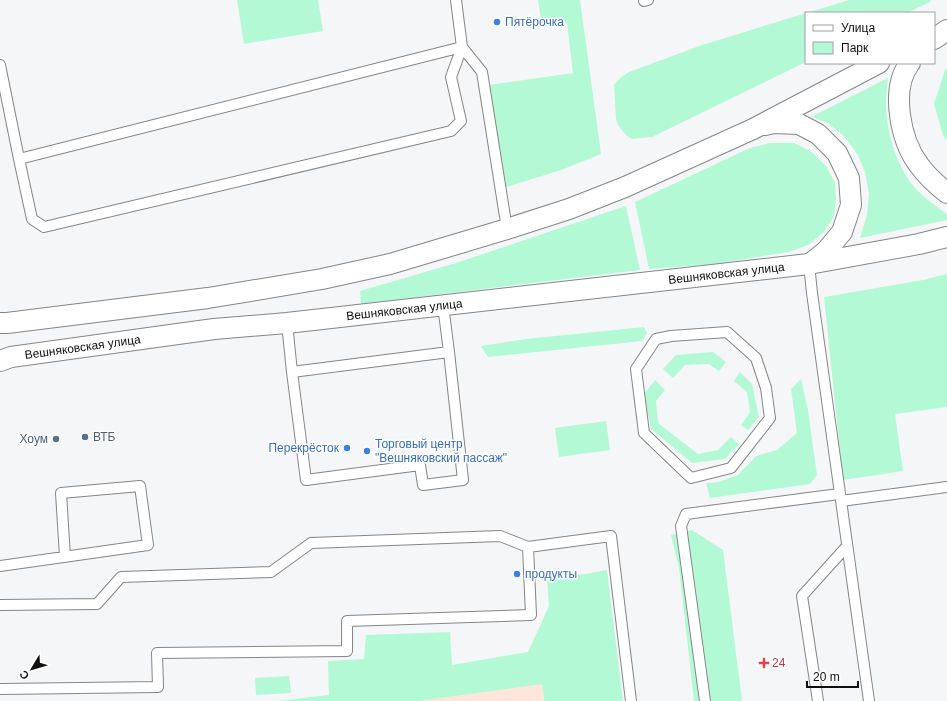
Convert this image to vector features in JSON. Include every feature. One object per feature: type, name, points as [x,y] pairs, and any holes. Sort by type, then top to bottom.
[{"type":"street","points":[[935,34],[947,29]]},
{"type":"street","points":[[935,38],[947,29]]},
{"type":"street","points":[[0,323],[208,298],[322,279],[390,264],[569,209],[625,187],[753,129],[877,64]]},
{"type":"street","points":[[909,64],[899,90],[900,117],[906,141],[918,164],[939,187],[947,193]]},
{"type":"street","points":[[753,129],[774,123],[799,124],[818,134],[837,153],[849,178],[851,206],[842,232],[826,251],[809,264]]},
{"type":"street","name":"Вешняковская улица","points":[[0,361],[11,357],[214,329],[287,323],[809,264],[919,244],[947,237]]},
{"type":"lane","points":[[0,65],[18,159],[32,219],[44,227],[451,131],[461,121],[451,77],[462,47],[456,0]]},
{"type":"lane","points":[[18,159],[462,47]]},
{"type":"lane","points":[[462,47],[482,72],[507,229]]},
{"type":"lane","points":[[809,264],[869,701]]},
{"type":"lane","points":[[287,323],[306,480],[420,465],[423,485],[463,480],[443,305]]},
{"type":"lane","points":[[727,332],[756,358],[766,388],[770,418],[731,468],[691,478],[644,433],[636,369],[656,339],[671,336],[727,332]]},
{"type":"lane","points":[[292,372],[449,352]]},
{"type":"lane","points":[[0,566],[65,557],[148,544],[140,486],[61,493],[65,557]]},
{"type":"lane","points":[[706,701],[681,526],[686,514],[840,497],[848,501],[947,487]]},
{"type":"lane","points":[[0,605],[97,604],[121,577],[271,572],[311,543],[500,536],[528,547],[611,536],[631,701]]},
{"type":"lane","points":[[818,701],[802,596],[847,546]]},
{"type":"lane","points":[[0,689],[158,687],[157,653],[347,651],[347,622],[531,615],[528,547]]},
{"type":"shaded area","points":[[542,683],[544,701],[420,701]]},
{"type":"green space","points":[[237,0],[318,0],[323,31],[244,44]]},
{"type":"green space","points":[[538,0],[580,0],[601,154],[561,170],[506,187],[488,85],[573,73],[567,23],[542,27]]},
{"type":"green space","points":[[849,0],[931,0],[930,2],[909,12],[810,12]]},
{"type":"green space","points":[[805,13],[805,62],[652,137],[632,139],[626,135],[618,125],[616,119],[614,85],[620,78],[629,72],[702,45]]},
{"type":"green space","points":[[947,69],[947,141],[943,135],[934,104],[945,70]]},
{"type":"green space","points":[[888,78],[886,102],[887,116],[888,128],[894,151],[904,172],[911,182],[918,191],[947,214],[947,220],[860,238],[867,215],[869,194],[865,172],[858,155],[844,136],[826,122],[811,117]]},
{"type":"green space","points":[[770,143],[794,143],[812,152],[826,166],[835,183],[836,202],[833,218],[823,233],[808,245],[789,252],[714,264],[649,269],[635,202],[750,148]]},
{"type":"green space","points":[[626,206],[640,270],[361,304],[360,291],[456,263]]},
{"type":"green space","points":[[947,274],[947,407],[895,414],[903,471],[843,480],[824,297],[923,280]]},
{"type":"green space","points":[[644,327],[647,333],[642,341],[488,357],[481,346],[526,339]]},
{"type":"green space","points":[[713,352],[726,362],[719,371],[709,364],[685,365],[673,378],[663,369],[676,355]]},
{"type":"green space","points":[[740,372],[752,384],[759,417],[748,430],[741,425],[750,412],[747,392],[734,381]]},
{"type":"green space","points":[[801,379],[808,410],[817,475],[810,484],[710,498],[706,483],[718,482],[738,475],[756,456],[777,450],[797,433],[791,389]]},
{"type":"green space","points":[[655,380],[665,390],[656,401],[658,423],[698,454],[718,450],[731,437],[739,444],[725,459],[692,463],[651,429],[644,394]]},
{"type":"green space","points":[[606,421],[610,450],[559,457],[555,428]]},
{"type":"green space","points":[[692,530],[723,550],[742,701],[694,701],[679,568],[671,535]]},
{"type":"green space","points":[[607,570],[623,701],[544,701],[542,684],[420,701],[277,701],[329,695],[328,661],[364,659],[366,635],[450,632],[452,665],[528,652],[549,606],[547,577],[585,574]]},
{"type":"green space","points":[[289,676],[291,693],[256,695],[255,678]]},
{"type":"place","name":"Пятёрочка","points":[[497,22]]},
{"type":"place","name":"ВТБ","points":[[85,437]]},
{"type":"place","name":"Хоум","points":[[56,439]]},
{"type":"place","name":"Перекрёсток","points":[[347,448]]},
{"type":"place","name":"Торговый центр \"Вешняковский пассаж\"","points":[[367,451]]},
{"type":"place","name":"продукты","points":[[517,574]]},
{"type":"place","name":"24","points":[[764,663]]}]
